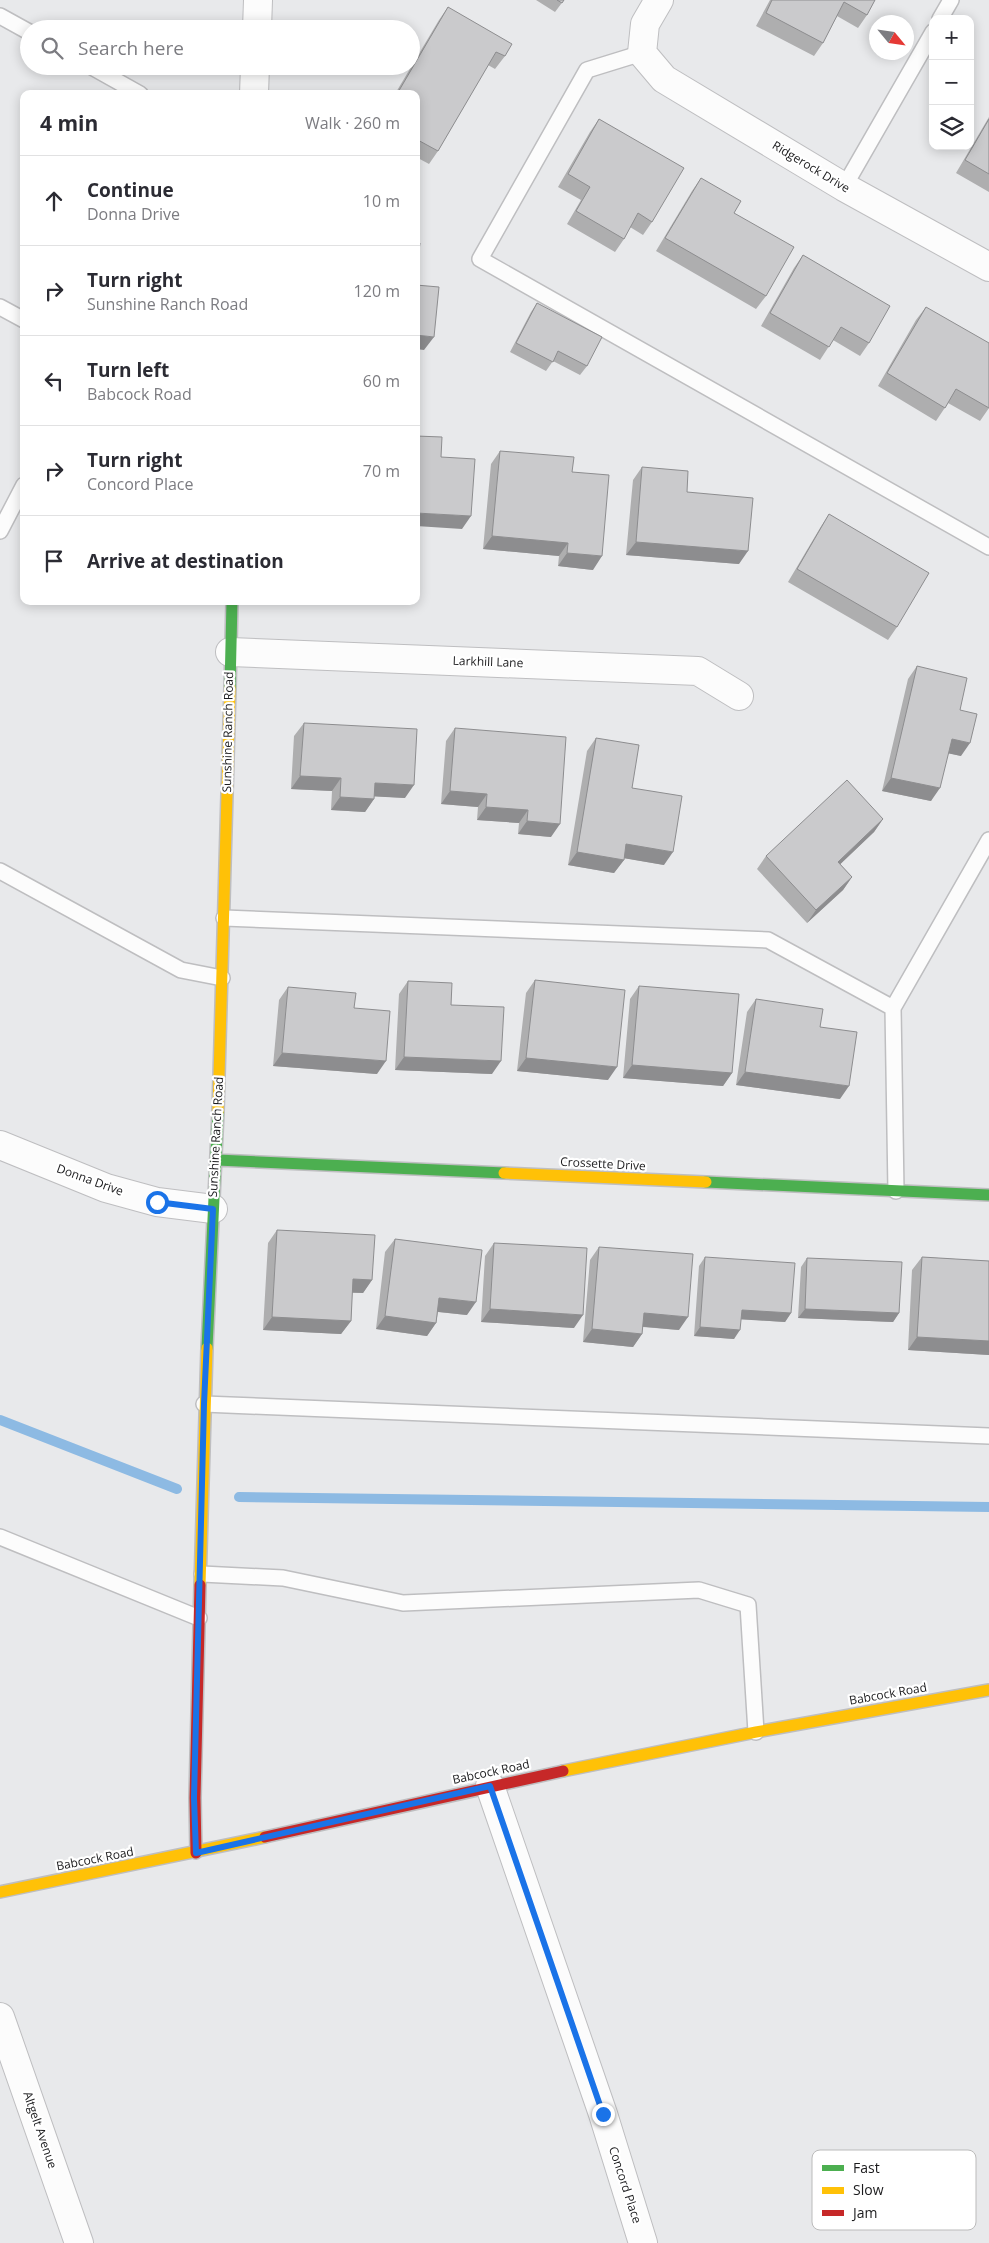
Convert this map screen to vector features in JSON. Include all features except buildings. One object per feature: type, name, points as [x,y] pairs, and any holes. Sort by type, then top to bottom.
[{"type":"street","points":[[257,20],[258,0]]},
{"type":"street","points":[[642,54],[645,24],[659,0]]},
{"type":"street","name":"Ridgerock Drive","points":[[642,54],[664,79],[844,187],[989,268]]},
{"type":"street","points":[[254,90],[255,75]]},
{"type":"street","name":"Sunshine Ranch Road","points":[[196,1853],[194,1798],[202,1574],[204,1404],[216,1160],[232,605]]},
{"type":"street","name":"Larkhill Lane","points":[[230,652],[698,671],[739,696]]},
{"type":"street","name":"Donna Drive","points":[[0,1145],[106,1188],[157,1202],[213,1209]]},
{"type":"street","name":"Crossette Drive","points":[[216,1160],[989,1195]]},
{"type":"street","name":"Babcock Road","points":[[0,1892],[196,1853],[490,1786],[756,1732],[989,1690]]},
{"type":"street","name":"Concord Place","points":[[490,1786],[603,2114],[644,2243]]},
{"type":"street","name":"Altgelt Avenue","points":[[0,2017],[79,2243]]},
{"type":"lane","points":[[942,15],[951,0]]},
{"type":"lane","points":[[0,16],[20,27]]},
{"type":"lane","points":[[844,187],[929,39]]},
{"type":"lane","points":[[642,54],[587,70],[480,259],[989,547]]},
{"type":"lane","points":[[106,75],[133,90]]},
{"type":"lane","points":[[0,307],[20,318]]},
{"type":"lane","points":[[0,531],[20,493]]},
{"type":"lane","points":[[896,1191],[893,1008],[989,840]]},
{"type":"lane","points":[[0,871],[181,970],[222,978]]},
{"type":"lane","points":[[224,918],[768,940],[893,1008]]},
{"type":"lane","points":[[204,1404],[989,1436]]},
{"type":"lane","points":[[0,1537],[199,1618]]},
{"type":"lane","points":[[202,1574],[283,1578],[402,1603],[699,1590],[748,1604],[756,1732]]},
{"type":"waterway","points":[[0,1420],[177,1489]]},
{"type":"waterway","points":[[239,1497],[989,1507]]},
{"type":"traffic: fast","points":[[230,688],[232,605]]},
{"type":"traffic: fast","points":[[207,1348],[218,1112]]},
{"type":"traffic: fast","points":[[217,1160],[504,1173]]},
{"type":"traffic: fast","points":[[706,1182],[989,1195]]},
{"type":"traffic: slow","points":[[218,1112],[230,688]]},
{"type":"traffic: slow","points":[[504,1173],[706,1182]]},
{"type":"traffic: slow","points":[[200,1585],[207,1348]]},
{"type":"traffic: slow","points":[[563,1771],[756,1732],[989,1690]]},
{"type":"traffic: slow","points":[[0,1892],[265,1837]]},
{"type":"traffic: jam","points":[[196,1853],[195,1798],[200,1585]]},
{"type":"traffic: jam","points":[[265,1837],[563,1771]]},
{"type":"route","points":[[157,1202],[213,1209],[204,1404],[202,1574],[194,1798],[196,1853],[490,1786],[603,2114]]}]
